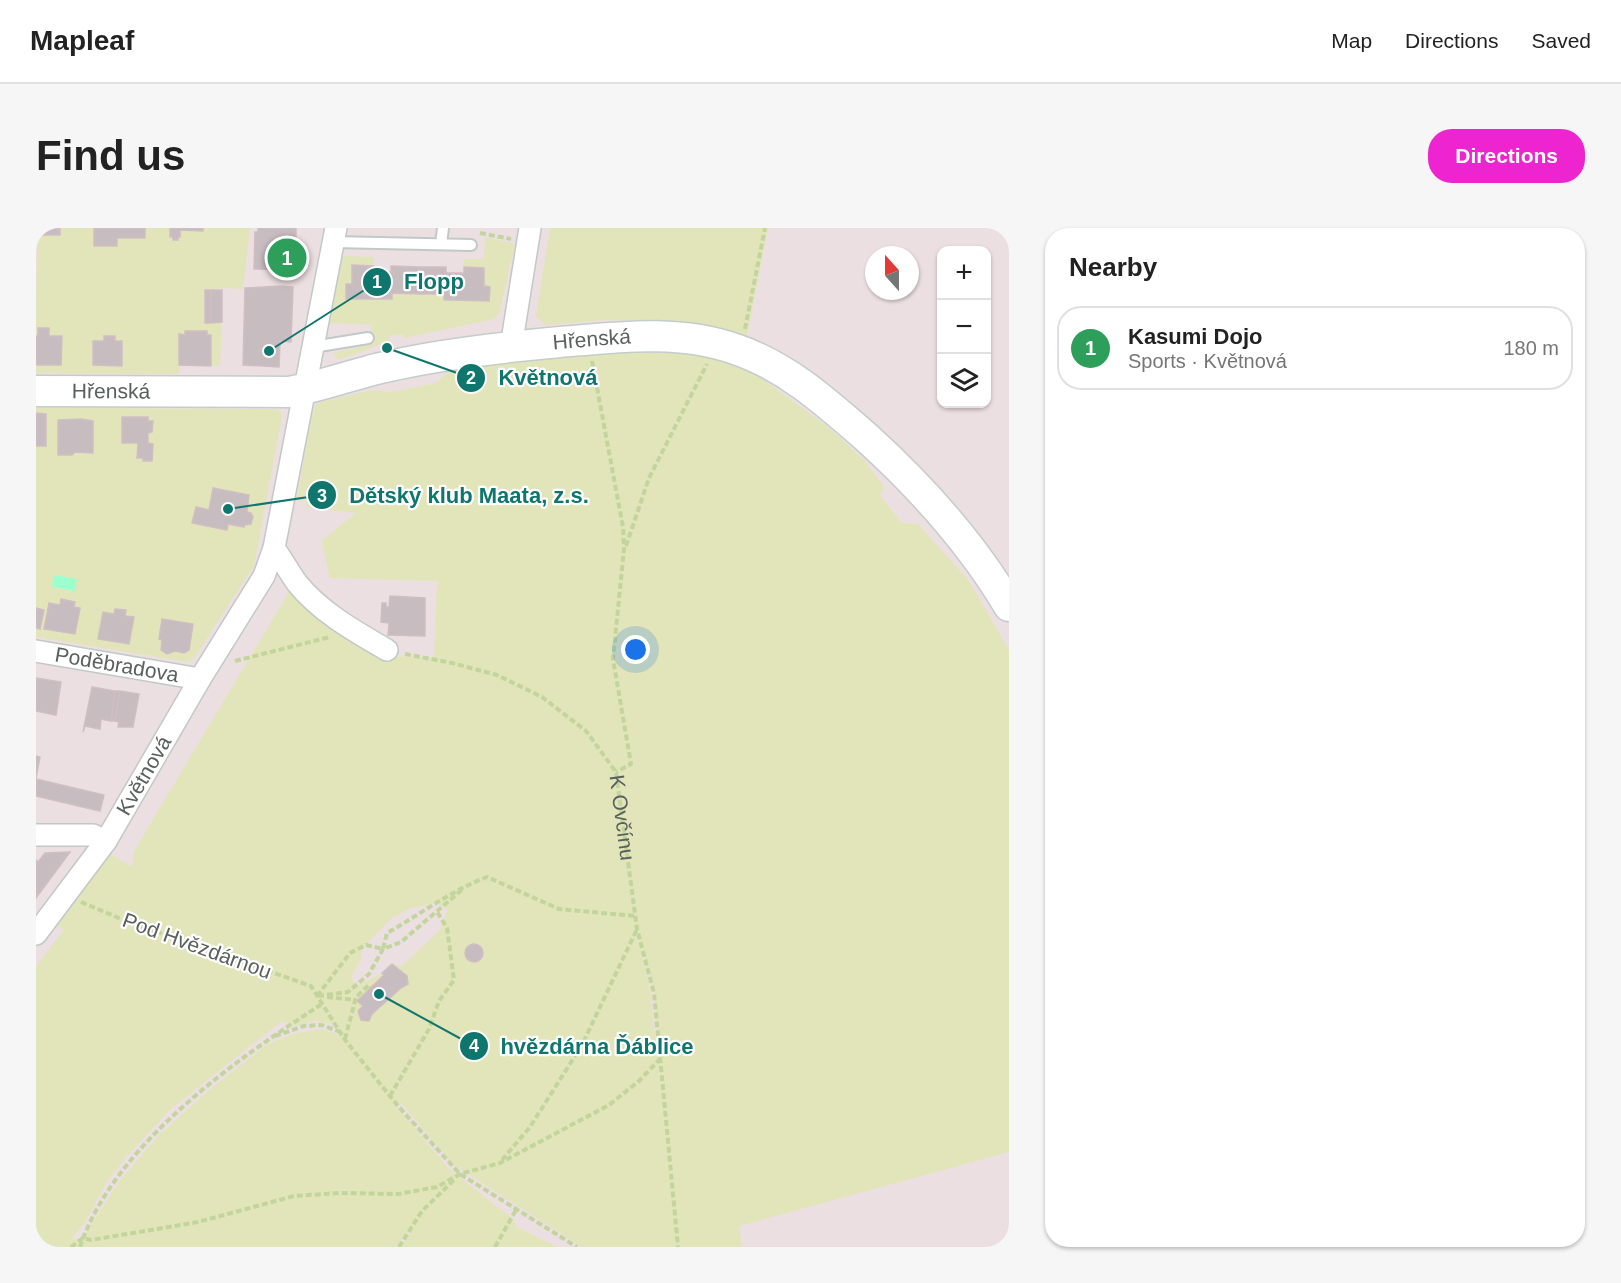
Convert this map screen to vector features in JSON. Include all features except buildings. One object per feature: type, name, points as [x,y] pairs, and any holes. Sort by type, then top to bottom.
[{"type":"street","points":[[511,347],[524,234]]},
{"type":"street","name":"Květnová","points":[[36,934],[106,841],[202,675],[264,576],[274,548],[334,235]]},
{"type":"street","name":"Hřenská","points":[[36,391],[275,392],[305,389],[396,364],[511,347],[588,340],[667,337],[732,341],[738,349],[777,368],[808,387],[878,448],[967,543],[1009,606]]},
{"type":"street","points":[[274,548],[297,583],[313,600],[357,633],[387,650]]},
{"type":"street","name":"Poděbradova","points":[[36,651],[202,675]]},
{"type":"street","points":[[36,835],[93,835],[106,841]]},
{"type":"lane","points":[[441,244],[443,228]]},
{"type":"lane","points":[[334,235],[471,245]]},
{"type":"lane","points":[[313,347],[368,338]]},
{"type":"path","points":[[624,549],[649,478],[700,376],[732,341],[765,228]]},
{"type":"path","points":[[471,232],[524,234]]},
{"type":"path","points":[[588,340],[623,527],[624,549],[613,659],[631,764],[616,772]]},
{"type":"path","points":[[202,675],[257,654],[288,648],[316,639],[357,633]]},
{"type":"path","name":"K Ovčínu","points":[[387,650],[497,675],[542,697],[586,731],[616,772],[637,928],[654,993],[678,1247]]},
{"type":"path","points":[[317,996],[348,992],[369,974],[383,949],[387,933],[418,916],[445,896],[487,877],[559,909],[635,916]]},
{"type":"path","points":[[317,996],[350,952],[366,945],[383,949],[401,942],[469,884]]},
{"type":"path","name":"Pod Hvězdárnou","points":[[65,895],[126,921],[311,986],[345,1040],[390,1096],[460,1174],[577,1247]]},
{"type":"path","points":[[390,1096],[429,1029],[439,1001],[454,980],[447,928],[436,910]]},
{"type":"path","points":[[500,1163],[530,1127],[582,1046],[637,928]]},
{"type":"path","points":[[345,1040],[356,997],[369,985],[371,987]]},
{"type":"path","points":[[317,996],[356,1000]]},
{"type":"path","points":[[80,1247],[111,1185],[153,1134],[224,1072],[270,1037],[322,1004]]},
{"type":"path","points":[[270,1037],[304,1026],[322,1025],[341,1032]]},
{"type":"path","points":[[70,1247],[83,1238],[91,1240],[198,1222],[294,1196],[340,1193],[398,1194],[437,1187],[460,1174],[500,1163],[609,1104],[639,1081],[661,1058]]},
{"type":"path","points":[[399,1247],[422,1211],[460,1174]]},
{"type":"path","points":[[495,1247],[517,1208]]},
{"type":"shaded area","points":[[60,228],[94,228],[94,246],[117,246],[117,238],[145,238],[145,228],[170,228],[170,237],[177,240],[180,237],[180,230],[250,228],[243,289],[223,288],[205,291],[205,322],[222,322],[220,365],[211,366],[211,335],[207,335],[207,331],[186,331],[185,335],[179,335],[179,374],[36,373],[36,365],[61,365],[62,337],[49,336],[38,329],[38,336],[36,336],[37,235],[59,235]],"holes":[[[104,336],[114,336],[115,341],[122,341],[122,365],[93,365]]]},
{"type":"shaded area","points":[[550,228],[768,228],[747,337],[684,321],[605,320],[545,325],[536,316]]},
{"type":"shaded area","points":[[485,237],[515,244],[500,311],[495,319],[404,338],[402,334],[389,336],[390,341],[338,360],[333,353],[374,344],[371,325],[329,323],[343,256],[374,257],[374,266],[352,266],[392,293],[444,294],[444,300],[489,301],[490,287],[484,286],[484,268],[464,267],[464,259],[484,259]]},
{"type":"shaded area","points":[[616,352],[699,353],[757,375],[828,427],[864,460],[885,488],[879,494],[902,523],[918,524],[969,581],[1009,650],[1009,1152],[739,1226],[742,1247],[582,1247],[454,1165],[401,1103],[397,1107],[449,1169],[512,1218],[517,1227],[557,1247],[401,1247],[417,1222],[396,1247],[36,1247],[36,966],[64,930],[57,926],[109,853],[132,867],[134,851],[290,590],[386,656],[434,658],[437,581],[330,578],[321,541],[356,513],[306,507],[307,500],[297,501],[312,414],[317,403],[372,390],[390,392],[436,383],[447,373],[461,366],[502,360]],"holes":[[[434,903],[448,909],[439,931],[402,966],[392,964],[407,976],[408,984],[372,1014],[371,1019],[362,1021],[358,1013],[363,1006],[358,1001],[384,975],[382,973],[356,987],[351,977],[360,962],[363,947],[391,919],[409,909]],[[636,929],[654,993],[660,1058],[657,1057],[651,994]],[[282,1021],[295,1026],[315,1021],[333,1024],[340,1035],[321,1029],[293,1034],[266,1045],[208,1091],[159,1135],[118,1183],[83,1238],[71,1240],[86,1221],[105,1185],[126,1157],[171,1109]]]},
{"type":"shaded area","points":[[36,408],[275,409],[280,411],[282,416],[254,566],[194,658],[188,662],[36,637]]},
{"type":"shaded area","points":[[54,575],[77,579],[75,591],[52,587]]},
{"type":"place","name":"Kasumi Dojo","points":[[287,258]]},
{"type":"place","name":"Květnová","points":[[387,348]]},
{"type":"place","name":"Flopp","points":[[269,351]]},
{"type":"place","name":"Dětský klub Maata, z.s.","points":[[228,509]]},
{"type":"place","name":"hvězdárna Ďáblice","points":[[379,994]]}]
